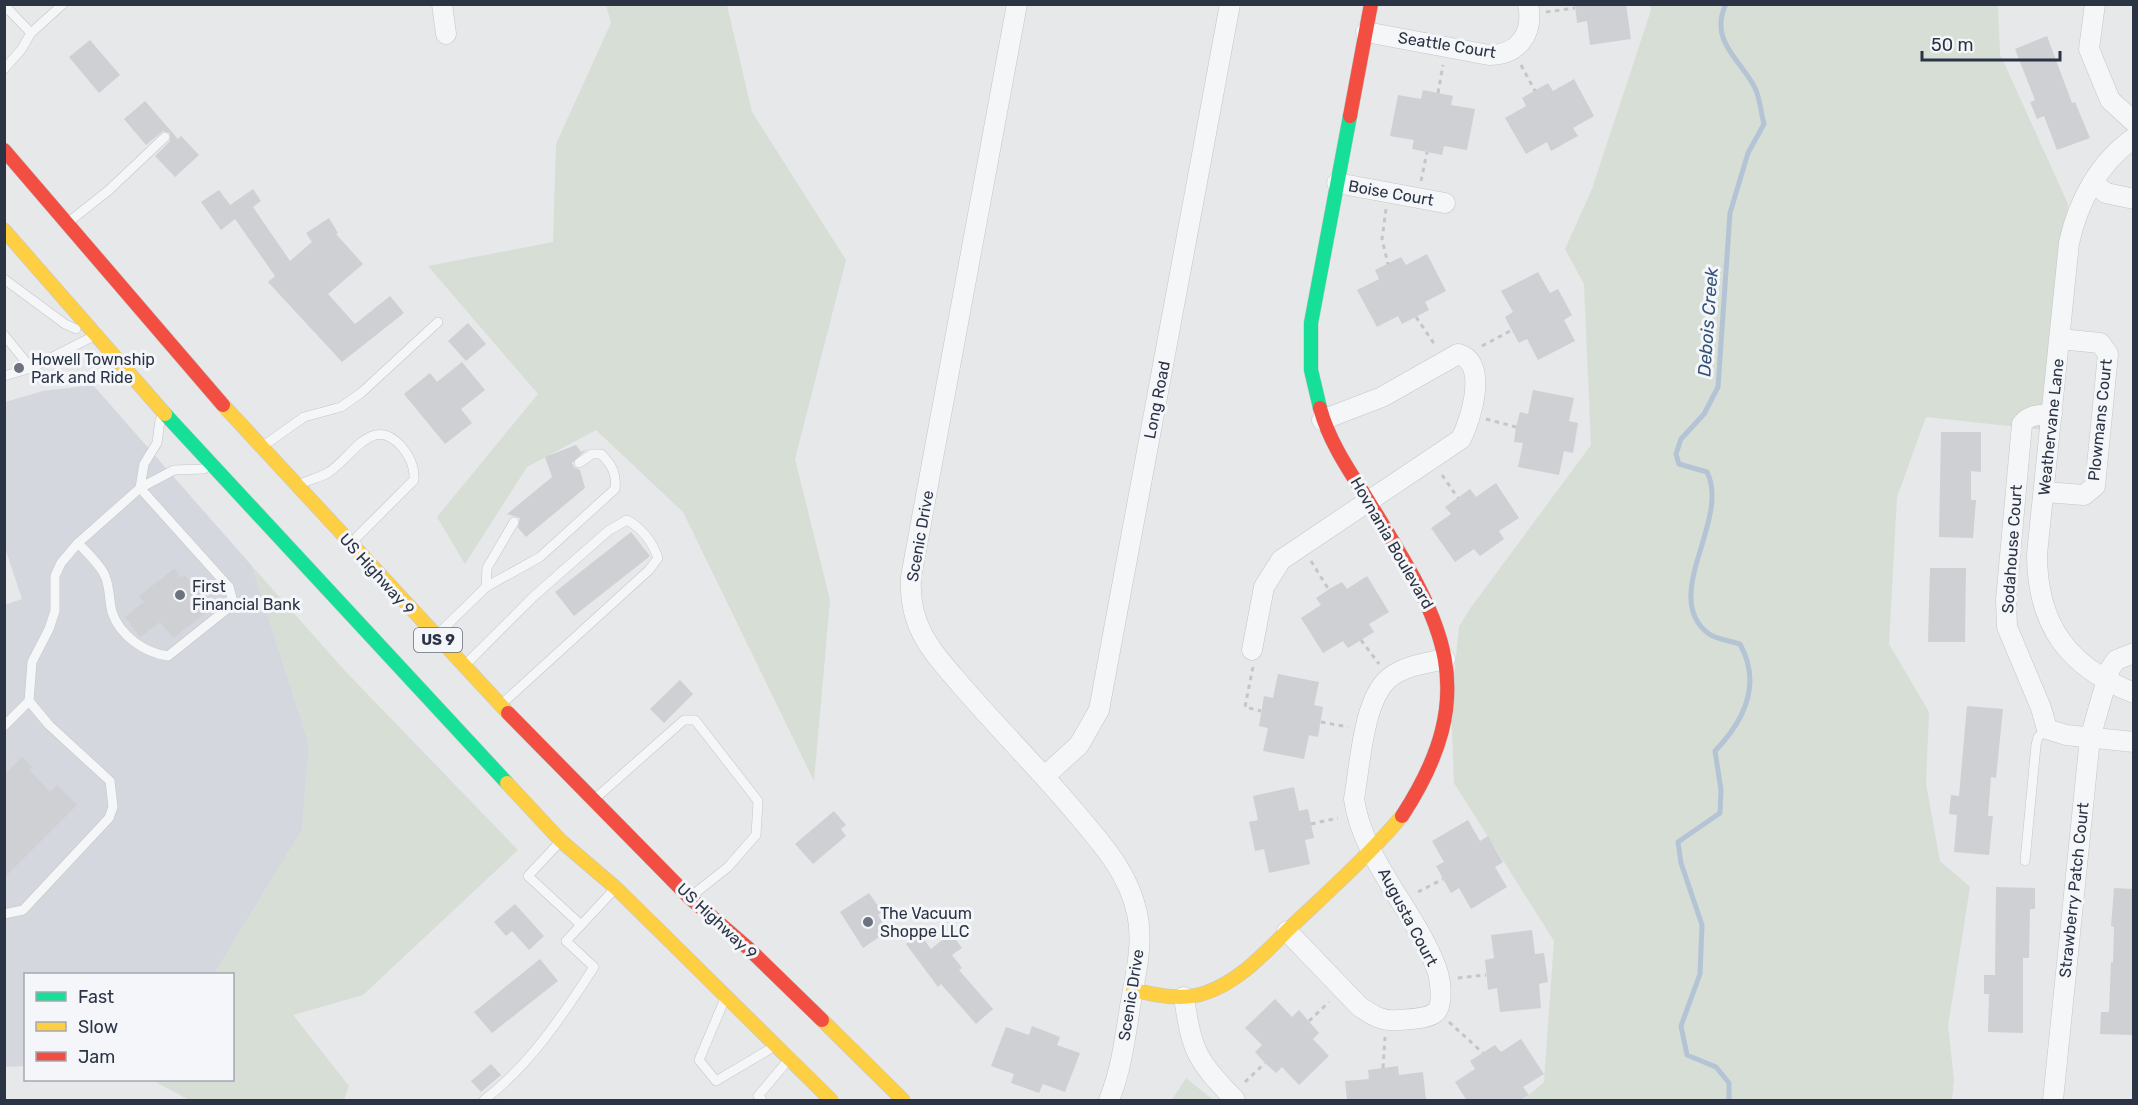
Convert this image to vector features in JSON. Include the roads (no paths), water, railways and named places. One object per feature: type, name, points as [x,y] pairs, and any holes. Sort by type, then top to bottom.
[{"type":"main road","name":"Hovnania Boulevard","points":[[1133,990],[1168,998],[1204,994],[1225,985],[1287,931],[1372,851],[1414,802],[1438,749],[1447,702],[1445,658],[1430,604],[1322,420],[1311,374],[1309,349],[1311,323],[1371,4]]},
{"type":"main road","name":"US Highway 9","points":[[4,150],[262,448],[463,667],[690,898],[748,948],[903,1101]]},
{"type":"main road","name":"US 9","points":[[4,230],[213,468],[561,841],[616,888],[831,1101]]},
{"type":"street","points":[[442,4],[446,34]]},
{"type":"street","name":"Scenic Drive","points":[[1017,4],[910,588],[916,621],[928,647],[1045,776],[1112,855],[1130,886],[1138,915],[1140,944],[1116,1082],[1109,1101]]},
{"type":"street","name":"Long Road","points":[[1045,776],[1079,745],[1099,710],[1230,4]]},
{"type":"street","name":"Seattle Court","points":[[1366,32],[1489,55],[1505,53],[1518,46],[1526,36],[1530,23],[1528,4]]},
{"type":"street","points":[[2095,4],[2089,49],[2110,100],[2133,122]]},
{"type":"street","name":"Weathervane Lane","points":[[2133,138],[2108,159],[2079,205],[2071,231],[2037,554],[2037,579],[2042,601],[2049,622],[2064,646],[2105,682],[2133,693]]},
{"type":"street","name":"Boise Court","points":[[1337,183],[1445,203]]},
{"type":"street","points":[[2093,183],[2106,193],[2133,199]]},
{"type":"street","name":"Plowmans Court","points":[[2044,492],[2084,495],[2095,486],[2109,354],[2100,343],[2060,339]]},
{"type":"street","points":[[1252,650],[1264,588],[1281,560],[1461,439],[1468,426],[1476,391],[1475,375],[1470,361],[1458,354],[1382,398],[1322,420]]},
{"type":"street","name":"Sodahouse Court","points":[[2047,729],[2041,708],[2007,627],[2006,600],[2022,424],[2025,419],[2033,416],[2052,414]]},
{"type":"street","name":"Strawberry Patch Court","points":[[2053,1101],[2090,738],[2105,682],[2116,660],[2133,653]]},
{"type":"street","name":"Augusta Court","points":[[1287,931],[1359,1006],[1371,1015],[1387,1022],[1429,1016],[1436,1011],[1440,1002],[1437,970],[1372,851],[1356,814],[1354,799],[1371,706],[1377,690],[1389,678],[1411,666],[1445,658]]},
{"type":"street","points":[[2047,729],[2066,735],[2133,742]]},
{"type":"street","points":[[1184,997],[1189,1035],[1198,1059],[1235,1101]]},
{"type":"lane","points":[[4,69],[21,51],[31,33],[63,4]]},
{"type":"lane","points":[[4,10],[9,10],[31,33]]},
{"type":"lane","points":[[66,224],[109,190],[165,137]]},
{"type":"lane","points":[[4,279],[64,324],[95,336]]},
{"type":"lane","points":[[262,448],[304,417],[341,407],[361,393],[438,322]]},
{"type":"lane","points":[[4,335],[31,368]]},
{"type":"lane","points":[[4,376],[31,368],[95,336]]},
{"type":"lane","points":[[140,488],[144,465],[157,443],[160,409]]},
{"type":"lane","points":[[297,485],[329,472],[366,439],[376,434],[386,434],[395,439],[404,449],[415,470],[414,480],[350,543]]},
{"type":"lane","points":[[435,637],[486,587],[540,557],[615,489],[617,478],[610,463],[601,454],[592,454],[579,463]]},
{"type":"lane","points":[[4,726],[29,701],[32,662],[49,629],[55,611],[55,576],[61,563],[78,543],[140,488],[174,470],[213,468]]},
{"type":"lane","points":[[78,543],[105,575],[113,614],[120,627],[135,643],[154,654],[168,656],[232,602],[229,587],[140,488]]},
{"type":"lane","points":[[463,667],[533,597],[608,531],[627,520],[639,527],[653,545],[658,558],[649,570],[542,665],[501,705]]},
{"type":"lane","points":[[486,587],[487,568],[514,522]]},
{"type":"lane","points":[[4,914],[23,910],[109,818],[113,807],[110,781],[49,724],[29,701]]},
{"type":"lane","points":[[594,800],[684,720],[695,720],[758,801],[756,835],[728,867],[690,898]]},
{"type":"lane","points":[[2025,861],[2036,745],[2038,737],[2047,729]]},
{"type":"lane","points":[[561,841],[528,876],[581,924]]},
{"type":"lane","points":[[484,1101],[502,1087],[561,1018],[594,967],[566,941],[616,888]]},
{"type":"lane","points":[[726,996],[699,1060],[716,1081],[777,1045]]},
{"type":"lane","points":[[762,1101],[758,1096],[790,1058]]},
{"type":"waterway","name":"Debois Creek","points":[[1726,4],[1721,29],[1724,40],[1755,88],[1764,124],[1748,153],[1730,213],[1718,387],[1704,414],[1681,439],[1676,454],[1679,464],[1707,472],[1712,491],[1710,512],[1693,579],[1691,600],[1696,618],[1712,636],[1740,644],[1750,673],[1750,687],[1742,714],[1735,727],[1715,751],[1721,790],[1720,813],[1678,842],[1681,863],[1702,925],[1700,974],[1681,1026],[1687,1055],[1716,1067],[1729,1083],[1729,1100]]},
{"type":"place","name":"Howell Township Park and Ride","points":[[19,368]]},
{"type":"place","name":"First Financial Bank","points":[[180,595]]},
{"type":"place","name":"The Vacuum Shoppe LLC","points":[[868,922]]}]
